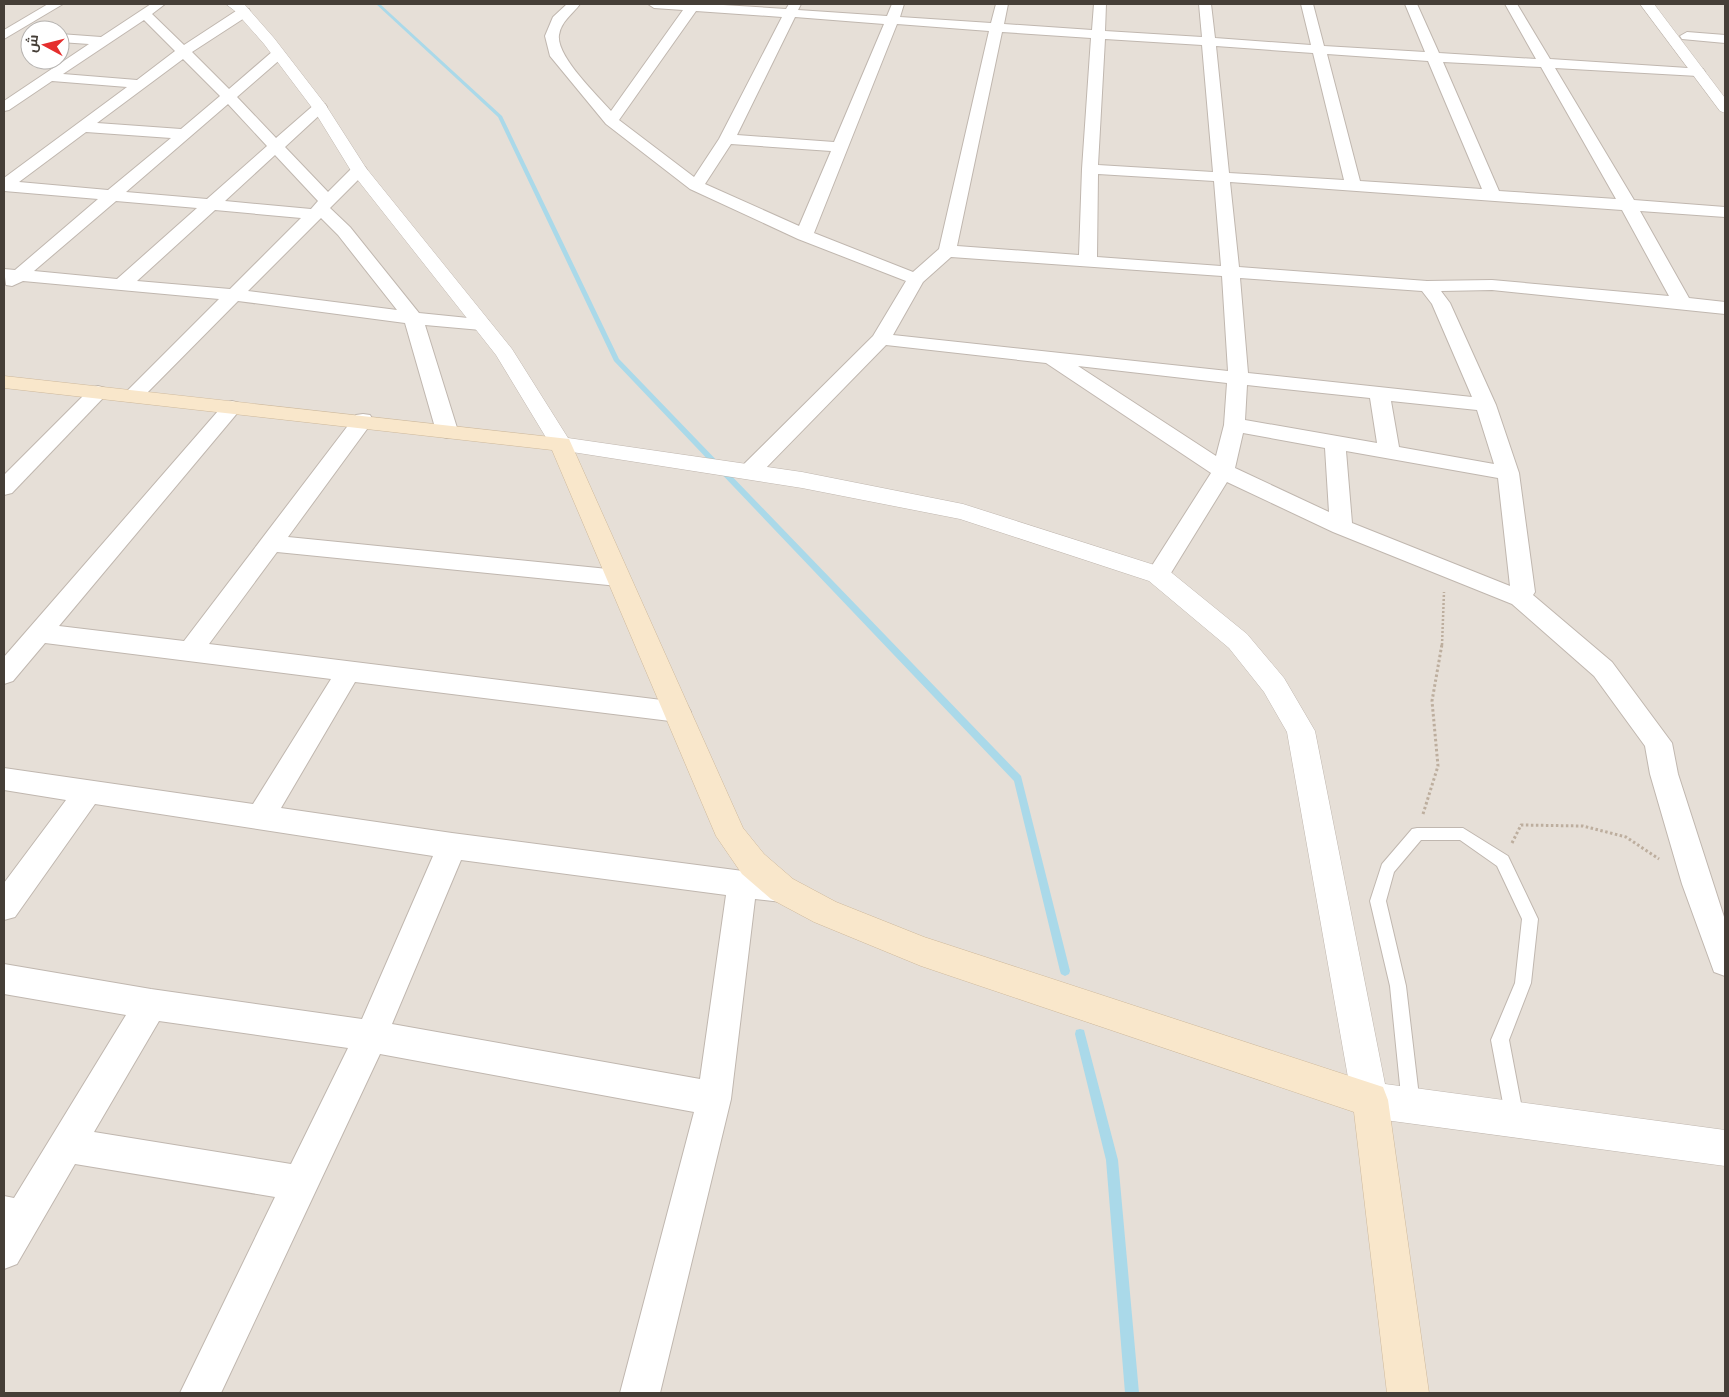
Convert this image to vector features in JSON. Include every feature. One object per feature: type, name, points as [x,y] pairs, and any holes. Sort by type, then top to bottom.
[{"type":"main road","points":[[4,382],[363,420],[561,444],[732,836],[753,864],[782,890],[825,912],[921,951],[1370,1100],[1408,1393]]},
{"type":"street","points":[[5,34],[57,4]]},
{"type":"street","points":[[574,4],[560,17],[552,36],[557,56],[611,121],[696,186],[804,235],[916,279]]},
{"type":"street","points":[[654,4],[792,9],[893,20],[1432,58],[1698,72]]},
{"type":"street","points":[[804,235],[898,4]]},
{"type":"street","points":[[750,472],[880,339],[916,279],[947,251],[1002,4]]},
{"type":"street","points":[[1088,263],[1090,169],[1100,4]]},
{"type":"street","points":[[1158,575],[1223,471],[1234,425],[1238,377],[1232,273],[1206,4]]},
{"type":"street","points":[[1307,4],[1353,185]]},
{"type":"street","points":[[1411,4],[1432,58],[1493,195]]},
{"type":"street","points":[[1511,4],[1544,64],[1628,205],[1682,303]]},
{"type":"street","points":[[1647,4],[1725,108]]},
{"type":"street","points":[[1664,4],[1720,77]]},
{"type":"street","points":[[611,121],[693,5]]},
{"type":"street","points":[[4,107],[154,6],[184,52],[275,145],[320,207],[344,231],[414,318],[447,431]]},
{"type":"street","points":[[4,186],[184,52],[239,8],[320,107],[359,170],[505,353],[561,444],[811,481],[964,512],[1158,575],[1238,641],[1274,686],[1300,731],[1370,1100],[1725,1148]]},
{"type":"street","points":[[696,186],[727,139],[792,9]]},
{"type":"street","points":[[5,34],[20,35]]},
{"type":"street","points":[[1687,36],[1725,39]]},
{"type":"street","points":[[70,39],[102,41]]},
{"type":"street","points":[[4,288],[12,274],[113,195],[278,54]]},
{"type":"street","points":[[49,77],[140,84]]},
{"type":"street","points":[[122,284],[213,204],[275,145],[320,107]]},
{"type":"street","points":[[82,127],[185,134]]},
{"type":"street","points":[[727,139],[840,146]]},
{"type":"street","points":[[1090,169],[1353,185],[1725,212]]},
{"type":"street","points":[[133,396],[359,170]]},
{"type":"street","points":[[4,186],[213,204],[320,207]]},
{"type":"street","points":[[4,202],[23,187]]},
{"type":"street","points":[[947,251],[1088,263],[1427,286],[1492,285],[1725,308]]},
{"type":"street","points":[[12,274],[236,295],[414,318],[481,324]]},
{"type":"street","points":[[1427,286],[1441,303],[1486,404],[1508,473],[1523,592],[1518,596]]},
{"type":"street","points":[[880,339],[1486,404]]},
{"type":"street","points":[[1050,357],[1223,471],[1341,527],[1509,595],[1518,596],[1603,669],[1658,743],[1664,774],[1697,884],[1725,962]]},
{"type":"street","points":[[4,488],[98,392]]},
{"type":"street","points":[[1379,393],[1390,454]]},
{"type":"street","points":[[4,674],[232,407]]},
{"type":"street","points":[[190,652],[363,420]]},
{"type":"street","points":[[1234,425],[1390,454],[1508,473]]},
{"type":"street","points":[[1335,444],[1341,527]]},
{"type":"street","points":[[272,543],[618,578]]},
{"type":"street","points":[[40,633],[678,712]]},
{"type":"street","points":[[261,817],[348,672]]},
{"type":"street","points":[[4,779],[452,846],[782,890]]},
{"type":"street","points":[[4,907],[89,791]]},
{"type":"street","points":[[200,1393],[371,1036],[452,846]]},
{"type":"street","points":[[640,1393],[714,1099],[742,884]]},
{"type":"street","points":[[4,979],[151,1004],[371,1036],[714,1099]]},
{"type":"street","points":[[4,1251],[14,1216],[67,1145],[151,1004]]},
{"type":"street","points":[[67,1145],[300,1183]]},
{"type":"lane","points":[[1411,1106],[1398,986],[1378,901],[1387,869],[1417,834],[1463,834],[1503,861],[1530,919],[1523,983],[1500,1040],[1515,1120]]},
{"type":"path","points":[[1417,834],[1438,766],[1432,701],[1442,645],[1445,594],[1421,559]]},
{"type":"path","points":[[1503,861],[1521,825],[1583,826],[1626,837],[1697,884]]},
{"type":"shaded area","points":[[4,4],[1725,4],[1725,1393],[4,1393]]},
{"type":"waterway","points":[[378,4],[500,116],[616,360],[1018,779],[1065,971]]},
{"type":"waterway","points":[[1080,1034],[1112,1160],[1132,1393]]}]
